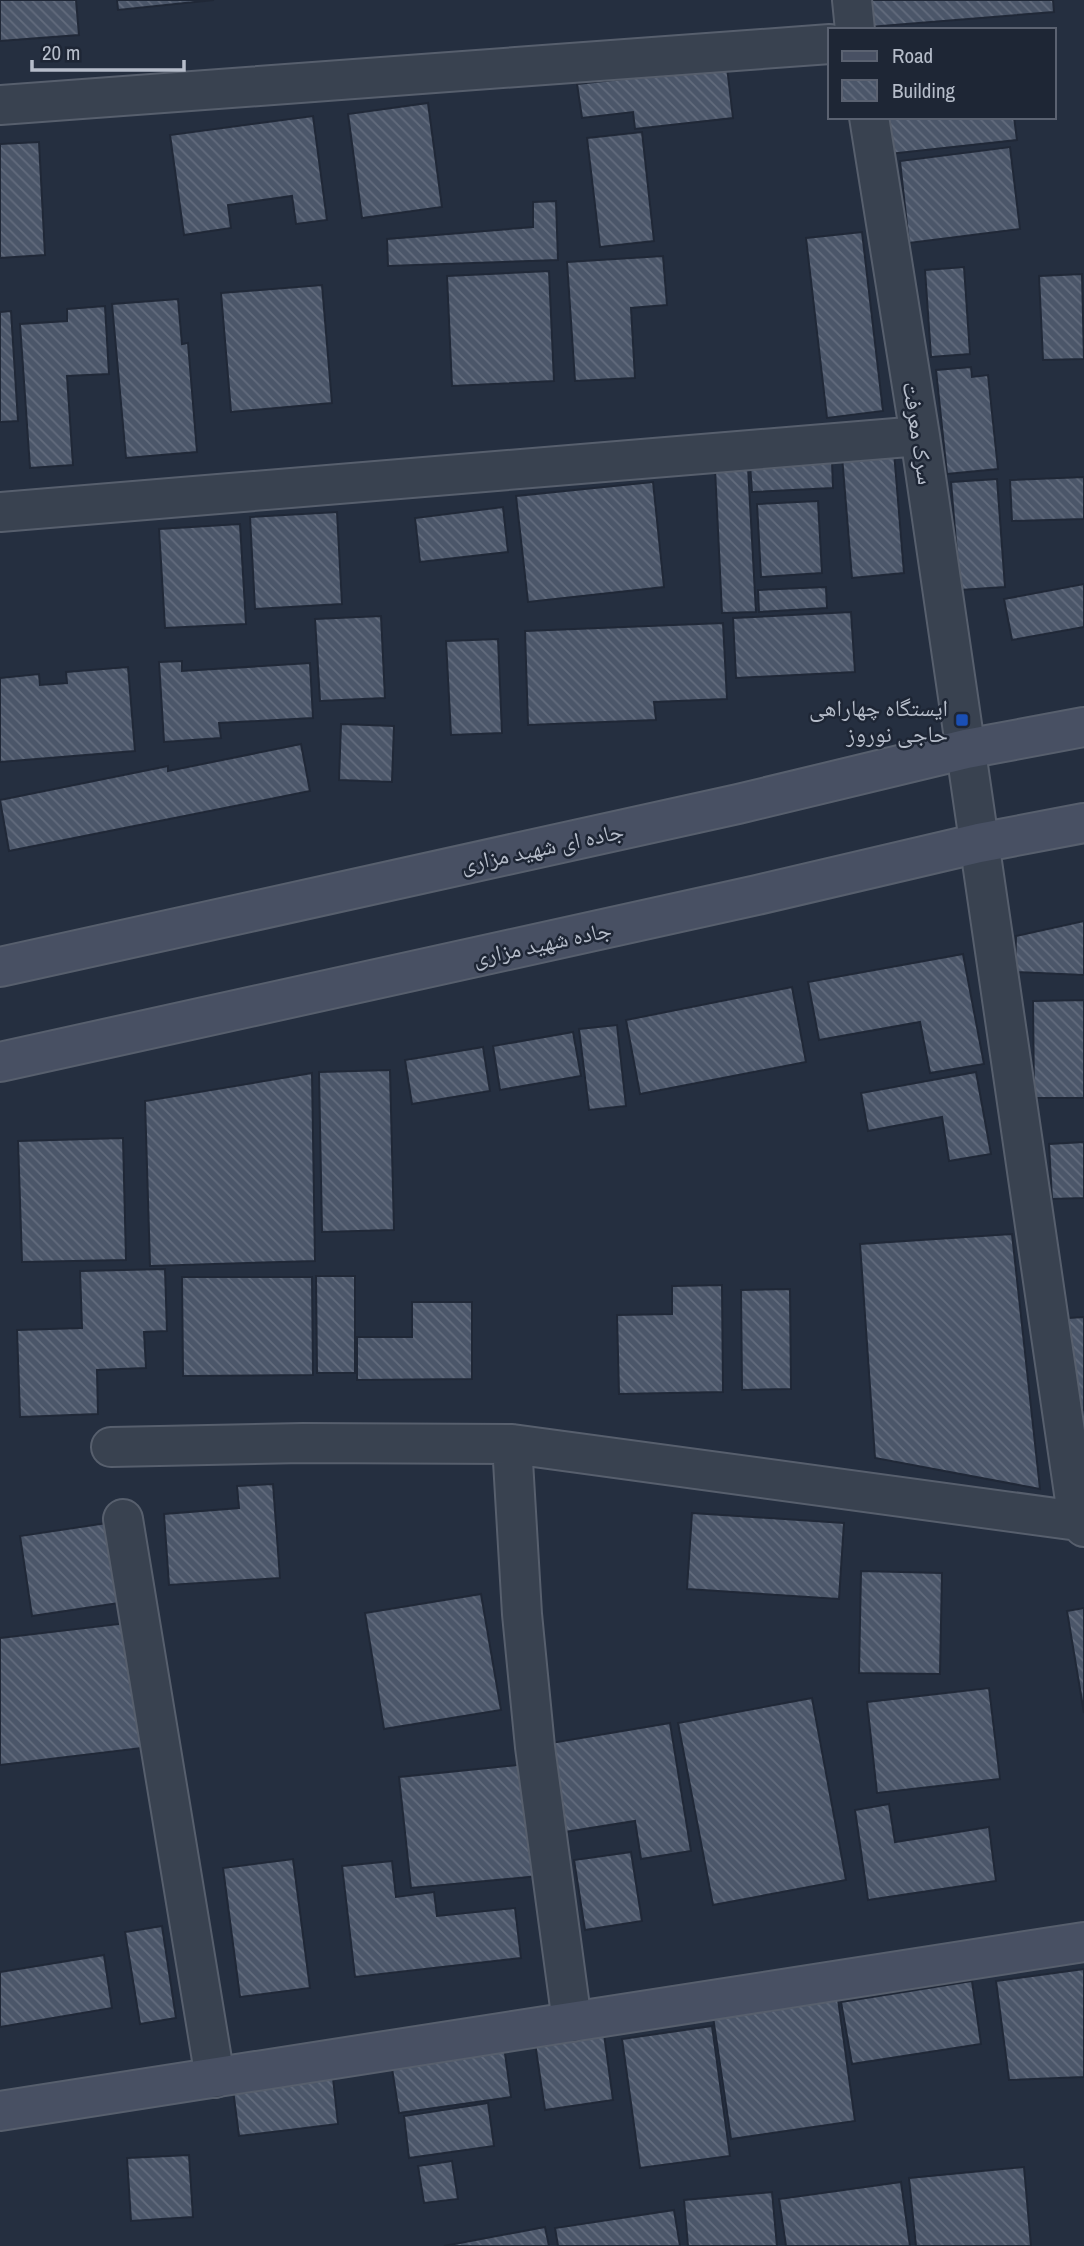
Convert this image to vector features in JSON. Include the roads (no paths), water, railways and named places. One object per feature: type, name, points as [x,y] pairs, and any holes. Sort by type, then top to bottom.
[{"type":"main road","name":"جاده ای شهید مزاری","points":[[0,967],[738,804],[966,750],[1084,726]]},
{"type":"main road","name":"جاده شهید مزاری","points":[[0,1062],[757,895],[979,843],[1084,823]]},
{"type":"main road","points":[[0,2111],[1084,1942]]},
{"type":"street","points":[[852,0],[855,28]]},
{"type":"street","points":[[0,105],[828,44]]},
{"type":"street","name":"سرک معرفت","points":[[869,119],[920,436],[1081,1524]]},
{"type":"street","points":[[0,512],[920,436]]},
{"type":"street","points":[[111,1447],[303,1443],[512,1444],[1081,1524]]},
{"type":"street","points":[[512,1444],[522,1614],[534,1734],[572,2022]]},
{"type":"street","points":[[123,1519],[215,2078]]},
{"type":"place","name":"ایستگاه چهاراهی حاجی نوروز","points":[[962,720]]}]
